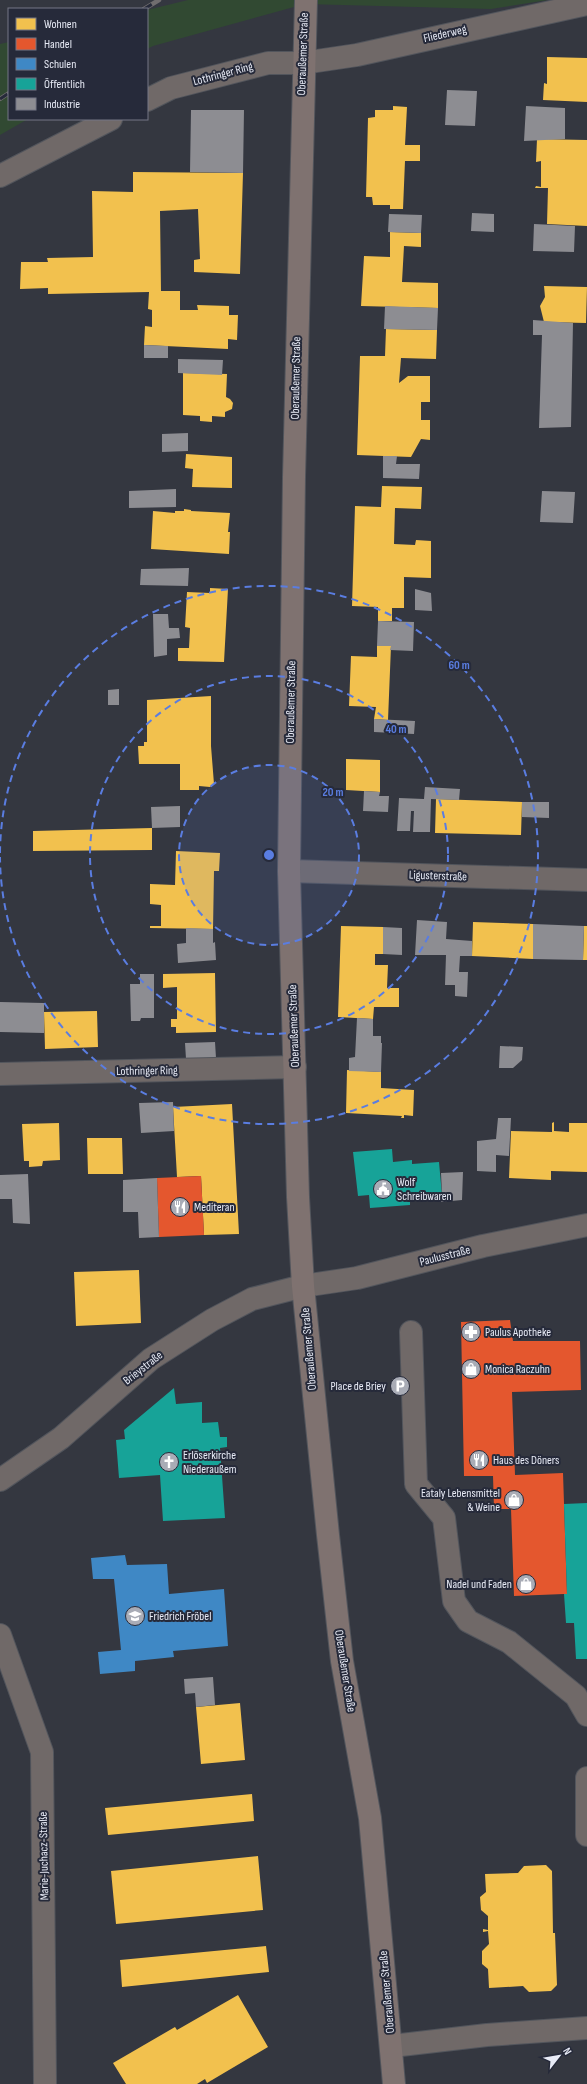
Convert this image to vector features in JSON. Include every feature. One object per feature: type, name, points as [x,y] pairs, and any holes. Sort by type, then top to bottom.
[{"type":"main road","name":"Oberaußemer Straße","points":[[306,0],[303,63],[294,476],[288,871],[298,1197],[303,1286],[342,1661],[370,1818],[392,2046],[394,2084]]},
{"type":"street","name":"Fliederweg","points":[[303,63],[357,55],[587,4]]},
{"type":"street","name":"Lothringer Ring","points":[[148,100],[171,88],[268,63],[303,63]]},
{"type":"street","points":[[0,176],[108,120]]},
{"type":"street","name":"Ligusterstraße","points":[[288,871],[587,880]]},
{"type":"street","name":"Lothringer Ring","points":[[0,1074],[295,1067]]},
{"type":"street","name":"Paulusstraße","points":[[303,1286],[357,1278],[483,1246],[587,1225]]},
{"type":"street","name":"Brieystraße","points":[[0,1480],[61,1438],[151,1360],[194,1332],[252,1299],[303,1286]]},
{"type":"street","points":[[411,1332],[416,1484],[444,1518],[454,1601],[468,1621],[509,1642],[576,1696],[587,1715]]},
{"type":"street","name":"Marie-Juchacz-Straße","points":[[0,1634],[42,1752],[45,2084]]},
{"type":"street","points":[[587,1778],[587,1835]]},
{"type":"street","name":"Oberaußemer Straße","points":[[392,2046],[487,2035],[587,2028]]},
{"type":"green space","points":[[188,0],[548,0],[491,9],[305,4],[148,48],[148,10]]},
{"type":"green space","points":[[8,42],[8,120],[26,120],[0,135],[0,44]]},
{"type":"building: Wohnen","points":[[547,57],[587,58],[587,102],[543,100],[544,83],[547,84]]},
{"type":"building: Wohnen","points":[[393,106],[407,107],[405,145],[420,145],[420,161],[405,161],[403,209],[390,209],[390,205],[373,205],[372,197],[366,197],[368,118],[375,117],[375,110],[393,110]]},
{"type":"building: Wohnen","points":[[537,139],[587,140],[587,226],[547,224],[548,188],[535,188],[536,186],[541,187],[541,161],[536,162]]},
{"type":"building: Wohnen","points":[[133,172],[243,173],[240,274],[194,272],[194,260],[200,259],[198,209],[160,211],[161,291],[180,291],[180,310],[198,310],[197,305],[229,306],[229,315],[238,315],[237,340],[228,339],[228,349],[144,345],[145,326],[152,327],[152,310],[148,309],[149,292],[48,294],[48,288],[20,289],[21,262],[48,262],[47,258],[93,257],[92,191],[133,192]]},
{"type":"building: Wohnen","points":[[390,232],[421,233],[421,247],[404,246],[402,282],[438,283],[438,308],[361,306],[364,256],[390,257]]},
{"type":"building: Wohnen","points":[[544,286],[587,287],[586,323],[544,322],[540,306],[545,297]]},
{"type":"building: Wohnen","points":[[386,329],[437,330],[436,359],[401,358],[399,383],[408,376],[430,376],[430,402],[421,402],[421,420],[430,420],[430,440],[421,439],[411,457],[357,455],[360,356],[385,356]]},
{"type":"building: Wohnen","points":[[183,373],[227,374],[226,397],[233,403],[232,409],[225,412],[225,417],[212,416],[212,422],[200,421],[200,416],[183,415]]},
{"type":"building: Wohnen","points":[[186,454],[232,457],[232,488],[192,487],[193,469],[185,468]]},
{"type":"building: Wohnen","points":[[382,486],[422,487],[421,509],[395,508],[394,544],[415,545],[416,540],[431,541],[431,578],[404,577],[404,608],[392,608],[392,621],[378,621],[378,607],[352,606],[355,506],[381,507]]},
{"type":"building: Wohnen","points":[[184,509],[191,511],[230,513],[228,532],[230,532],[229,554],[151,549],[153,511],[175,513],[175,511],[184,511]]},
{"type":"building: Wohnen","points":[[210,588],[228,589],[224,662],[178,661],[178,648],[189,648],[190,628],[185,627],[187,592],[210,593]]},
{"type":"building: Wohnen","points":[[377,646],[391,646],[388,720],[374,719],[376,707],[349,706],[351,656],[377,657]]},
{"type":"building: Wohnen","points":[[211,696],[211,746],[214,784],[210,787],[199,786],[199,790],[180,790],[180,764],[139,764],[138,746],[144,746],[144,742],[147,742],[147,700]]},
{"type":"building: Wohnen","points":[[346,759],[380,760],[380,792],[346,790]]},
{"type":"building: Wohnen","points":[[436,799],[522,802],[521,835],[435,833]]},
{"type":"building: Wohnen","points":[[152,828],[152,850],[33,851],[33,831]]},
{"type":"building: Wohnen","points":[[176,851],[220,853],[219,871],[214,871],[213,929],[150,928],[150,926],[161,926],[161,905],[150,904],[150,884],[175,885]]},
{"type":"building: Wohnen","points":[[473,922],[533,924],[533,959],[472,956]]},
{"type":"building: Wohnen","points":[[341,926],[383,927],[383,954],[375,954],[375,965],[388,965],[387,988],[399,988],[399,1007],[374,1007],[373,1019],[338,1017]]},
{"type":"building: Wohnen","points":[[584,926],[587,926],[587,960],[583,960]]},
{"type":"building: Wohnen","points":[[215,973],[216,1032],[176,1033],[176,1027],[171,1027],[171,1019],[177,1019],[177,987],[163,988],[163,974]]},
{"type":"building: Wohnen","points":[[97,1011],[98,1047],[45,1049],[44,1012]]},
{"type":"building: Wohnen","points":[[347,1070],[381,1072],[381,1088],[414,1090],[413,1116],[404,1115],[404,1118],[401,1118],[402,1116],[346,1113]]},
{"type":"building: Wohnen","points":[[232,1104],[239,1234],[204,1235],[201,1176],[177,1177],[173,1107]]},
{"type":"building: Wohnen","points":[[554,1122],[554,1131],[569,1132],[569,1123],[587,1123],[587,1172],[551,1171],[551,1180],[509,1178],[511,1131],[552,1132],[552,1123]]},
{"type":"building: Wohnen","points":[[59,1123],[60,1160],[43,1161],[42,1166],[29,1167],[29,1161],[24,1161],[22,1124]]},
{"type":"building: Wohnen","points":[[87,1138],[122,1138],[123,1174],[88,1174]]},
{"type":"building: Wohnen","points":[[139,1270],[141,1323],[76,1326],[74,1272]]},
{"type":"building: Wohnen","points":[[240,1703],[245,1760],[201,1764],[196,1707]]},
{"type":"building: Wohnen","points":[[252,1794],[254,1821],[108,1835],[105,1808]]},
{"type":"building: Wohnen","points":[[258,1856],[263,1910],[116,1924],[111,1871]]},
{"type":"building: Wohnen","points":[[546,1865],[552,1871],[553,1933],[555,1933],[557,1985],[551,1991],[529,1992],[523,1986],[489,1988],[488,1969],[482,1964],[482,1951],[489,1944],[488,1931],[483,1932],[483,1929],[488,1930],[488,1916],[481,1910],[480,1897],[486,1892],[485,1874],[518,1873],[524,1866]]},
{"type":"building: Wohnen","points":[[266,1946],[269,1972],[122,1987],[120,1960]]},
{"type":"building: Wohnen","points":[[238,1995],[268,2047],[207,2083],[205,2079],[197,2084],[126,2084],[113,2063],[175,2027],[177,2030]]},
{"type":"building: Handel","name":"Mediteran","points":[[201,1176],[204,1235],[159,1237],[157,1178]]},
{"type":"building: Handel","points":[[510,1320],[513,1341],[580,1341],[581,1390],[512,1392],[515,1475],[563,1473],[567,1594],[514,1596],[511,1509],[494,1509],[493,1476],[464,1476],[461,1322]]},
{"type":"building: Schulen","points":[[125,1555],[127,1565],[167,1564],[169,1594],[224,1589],[228,1646],[173,1651],[174,1657],[135,1661],[135,1671],[100,1674],[98,1652],[121,1650],[114,1579],[93,1579],[91,1558]]},
{"type":"building: Öffentlich","points":[[392,1149],[393,1162],[412,1160],[412,1164],[439,1162],[442,1195],[410,1198],[410,1205],[370,1208],[369,1195],[358,1196],[353,1152]]},
{"type":"building: Öffentlich","name":"Erlöserkirche Niederaußem","points":[[174,1388],[176,1404],[202,1402],[202,1423],[218,1422],[220,1437],[227,1437],[227,1447],[220,1448],[225,1518],[163,1521],[160,1475],[119,1478],[116,1440],[125,1439],[124,1430]]},
{"type":"building: Öffentlich","points":[[587,1503],[587,1659],[576,1659],[574,1623],[566,1623],[564,1594],[567,1594],[564,1504]]},
{"type":"building: Industrie","points":[[447,90],[477,91],[475,126],[445,125]]},
{"type":"building: Industrie","points":[[526,106],[565,108],[565,139],[524,141]]},
{"type":"building: Industrie","points":[[191,110],[244,110],[243,173],[190,172]]},
{"type":"building: Industrie","points":[[472,213],[494,214],[494,232],[471,231]]},
{"type":"building: Industrie","points":[[389,214],[422,215],[421,233],[388,232]]},
{"type":"building: Industrie","points":[[534,224],[575,226],[574,252],[533,251]]},
{"type":"building: Industrie","points":[[385,306],[438,308],[437,330],[384,329]]},
{"type":"building: Industrie","points":[[533,320],[573,323],[571,427],[539,428],[542,335],[533,335]]},
{"type":"building: Industrie","points":[[144,345],[168,346],[168,358],[144,358]]},
{"type":"building: Industrie","points":[[178,359],[223,360],[222,375],[178,373]]},
{"type":"building: Industrie","points":[[188,433],[188,451],[162,452],[162,434]]},
{"type":"building: Industrie","points":[[383,456],[397,456],[396,464],[420,464],[419,479],[383,478]]},
{"type":"building: Industrie","points":[[176,489],[176,507],[129,508],[129,491]]},
{"type":"building: Industrie","points":[[542,491],[575,492],[573,523],[540,522]]},
{"type":"building: Industrie","points":[[189,568],[188,586],[140,585],[141,569]]},
{"type":"building: Industrie","points":[[415,589],[431,593],[432,611],[415,610]]},
{"type":"building: Industrie","points":[[153,614],[168,614],[169,628],[179,628],[180,638],[167,639],[167,655],[154,657]]},
{"type":"building: Industrie","points":[[378,621],[414,622],[413,651],[390,650],[391,646],[377,646]]},
{"type":"building: Industrie","points":[[119,689],[119,705],[108,705],[108,690]]},
{"type":"building: Industrie","points":[[374,719],[415,721],[414,734],[374,732]]},
{"type":"building: Industrie","points":[[425,787],[460,789],[459,800],[431,799],[430,832],[413,832],[414,811],[411,811],[410,831],[397,831],[399,798],[424,799]]},
{"type":"building: Industrie","points":[[364,791],[380,792],[379,796],[389,796],[388,812],[363,811]]},
{"type":"building: Industrie","points":[[522,802],[549,802],[549,818],[522,817]]},
{"type":"building: Industrie","points":[[180,806],[180,827],[152,828],[151,807]]},
{"type":"building: Industrie","points":[[417,920],[447,922],[446,939],[472,941],[472,956],[460,956],[459,972],[468,972],[467,997],[455,996],[455,985],[445,985],[446,955],[415,955]]},
{"type":"building: Industrie","points":[[533,924],[584,926],[583,960],[533,959]]},
{"type":"building: Industrie","points":[[383,927],[402,928],[402,955],[383,954]]},
{"type":"building: Industrie","points":[[186,928],[213,929],[213,943],[215,942],[216,960],[178,963],[177,944],[186,943]]},
{"type":"building: Industrie","points":[[140,974],[154,974],[154,1018],[141,1018],[140,1021],[131,1021],[130,984],[140,984]]},
{"type":"building: Industrie","points":[[0,1002],[44,1003],[44,1033],[0,1032]]},
{"type":"building: Industrie","points":[[357,1018],[373,1019],[373,1036],[381,1036],[381,1072],[349,1071],[349,1058],[355,1057]]},
{"type":"building: Industrie","points":[[215,1042],[216,1058],[186,1059],[185,1043]]},
{"type":"building: Industrie","points":[[500,1046],[523,1047],[522,1060],[513,1068],[499,1068]]},
{"type":"building: Industrie","points":[[173,1102],[174,1131],[141,1133],[139,1103]]},
{"type":"building: Industrie","points":[[498,1118],[511,1118],[509,1156],[496,1155],[496,1172],[477,1171],[477,1141],[496,1139]]},
{"type":"building: Industrie","points":[[463,1172],[462,1200],[441,1202],[441,1173]]},
{"type":"building: Industrie","points":[[28,1174],[30,1224],[13,1223],[12,1199],[0,1199],[0,1175]]},
{"type":"building: Industrie","points":[[157,1178],[159,1237],[139,1238],[138,1212],[123,1212],[123,1180]]},
{"type":"building: Industrie","points":[[213,1677],[215,1705],[196,1707],[195,1693],[185,1694],[184,1679]]},
{"type":"railway","points":[[146,8],[159,0]]},
{"type":"railway","points":[[0,99],[8,94]]},
{"type":"place","name":"Wolf Schreibwaren","points":[[383,1189]]},
{"type":"place","name":"Mediteran","points":[[180,1207]]},
{"type":"place","name":"Paulus Apotheke","points":[[471,1332]]},
{"type":"place","name":"Monica Raczuhn","points":[[471,1369]]},
{"type":"place","name":"Place de Briey","points":[[400,1386]]},
{"type":"place","name":"Haus des Döners","points":[[479,1460]]},
{"type":"place","name":"Erlöserkirche Niederaußem","points":[[169,1462]]},
{"type":"place","name":"Eataly Lebensmittel & Weine","points":[[514,1500]]},
{"type":"place","name":"Nadel und Faden","points":[[526,1584]]},
{"type":"place","name":"Friedrich Fröbel","points":[[135,1616]]}]
